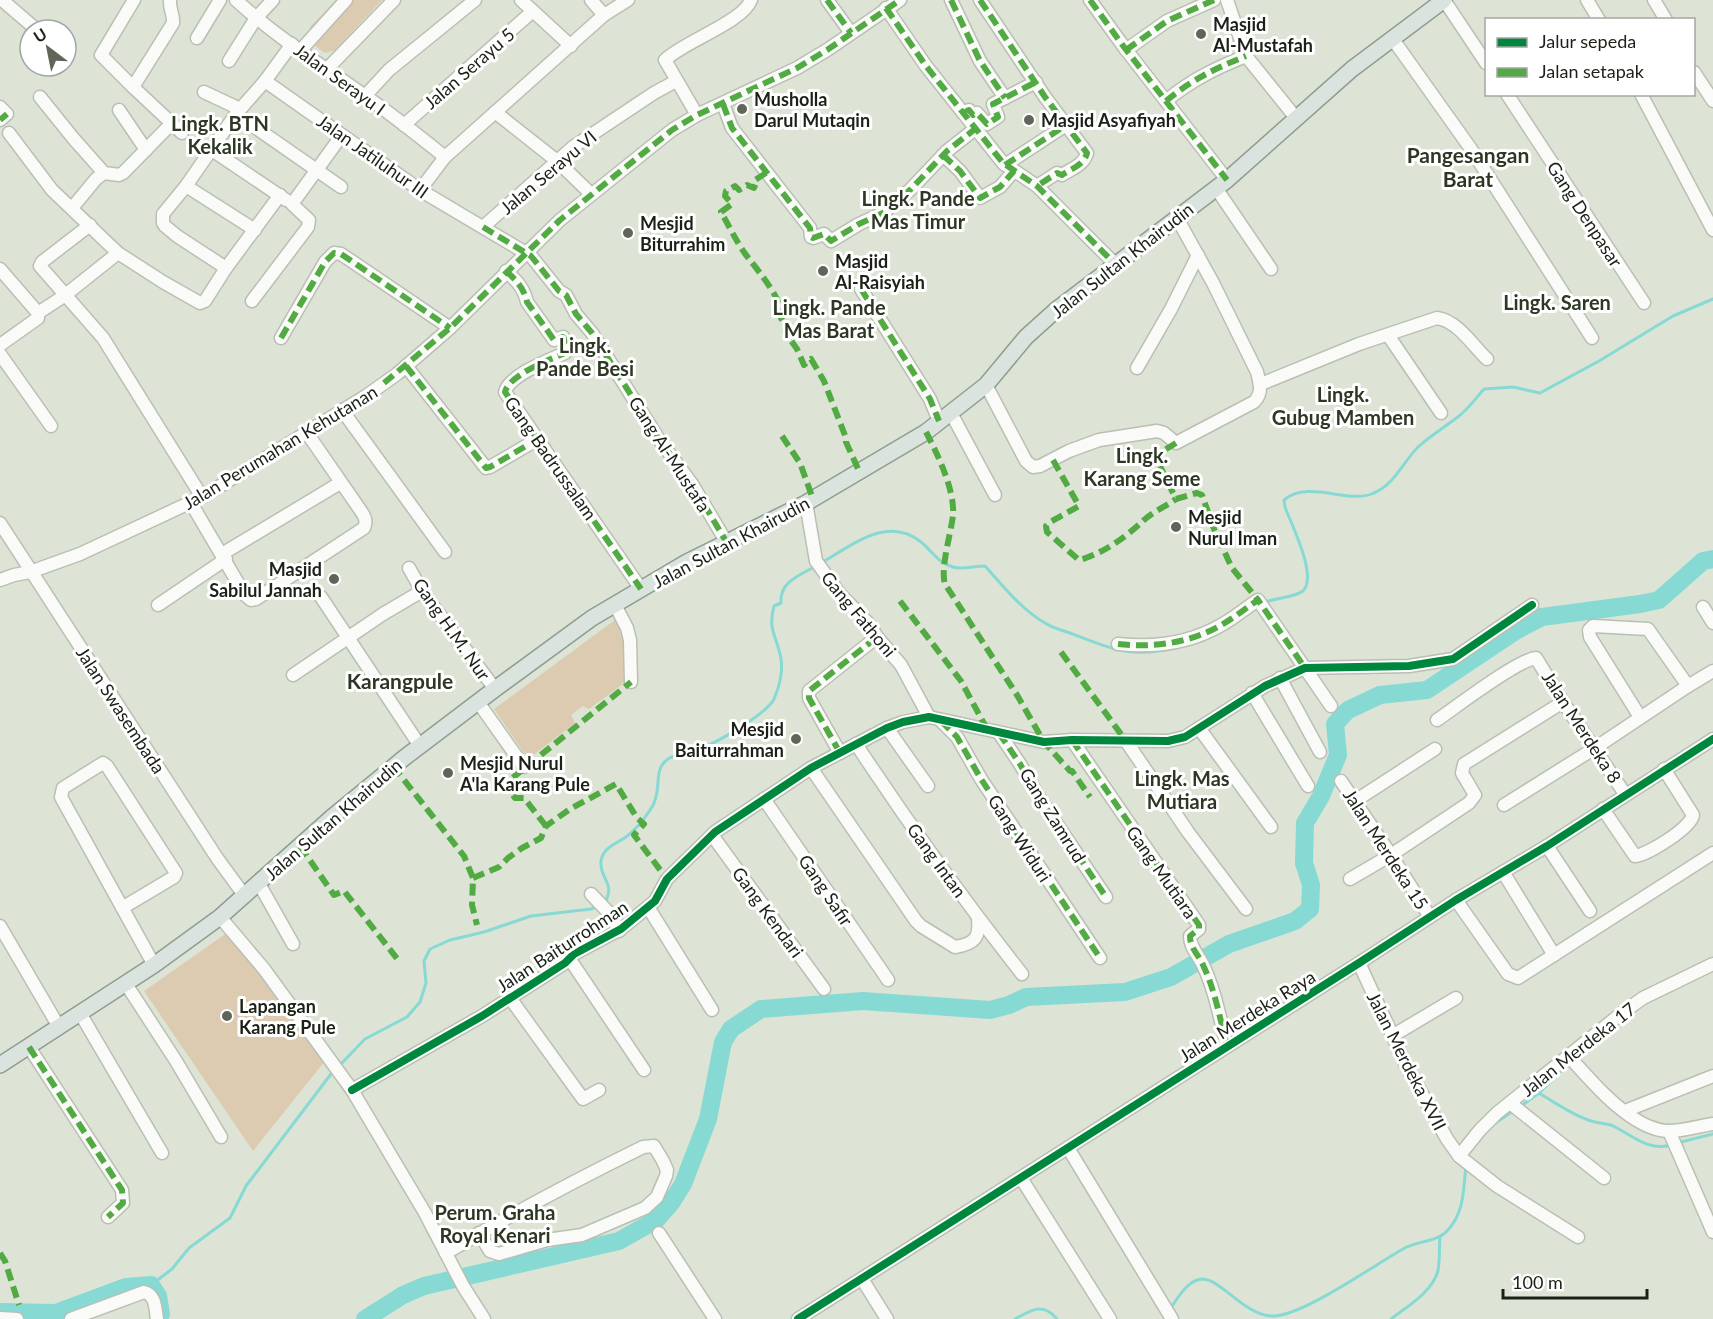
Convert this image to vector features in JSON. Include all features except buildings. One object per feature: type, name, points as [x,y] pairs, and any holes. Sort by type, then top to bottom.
[{"type":"main road","name":"Jalan Sultan Khairudin","points":[[0,1065],[126,984],[220,916],[362,792],[495,689],[592,618],[687,562],[806,503],[901,447],[945,417],[986,385],[1041,322],[1221,184],[1352,69],[1444,0]]},
{"type":"street","points":[[2,0],[23,18]]},
{"type":"street","points":[[134,0],[101,53],[182,133]]},
{"type":"street","points":[[133,87],[173,23],[170,0]]},
{"type":"street","points":[[197,38],[220,0]]},
{"type":"street","name":"Jalan Serayu I","points":[[236,0],[256,18],[404,124],[445,157]]},
{"type":"street","points":[[229,61],[256,18],[273,0]]},
{"type":"street","points":[[226,268],[165,226],[163,214],[186,186],[238,111],[296,47],[346,0]]},
{"type":"street","points":[[326,70],[394,0]]},
{"type":"street","points":[[365,96],[389,70],[475,0]]},
{"type":"street","points":[[521,0],[572,46]]},
{"type":"street","points":[[591,0],[604,15]]},
{"type":"street","points":[[420,190],[445,157],[572,46],[604,15],[628,0]]},
{"type":"street","points":[[697,115],[665,63],[667,58],[722,25],[748,6],[752,0]]},
{"type":"street","points":[[827,0],[851,33]]},
{"type":"street","name":"Jalan Perumahan Kehutanan","points":[[0,580],[80,554],[196,500],[307,434],[406,366],[450,328],[560,220],[672,130],[697,115],[797,68],[900,0]]},
{"type":"street","points":[[951,0],[980,61],[1005,98]]},
{"type":"street","points":[[980,0],[1066,126],[1087,152],[1086,159],[1062,175],[1057,173],[1037,186]]},
{"type":"street","points":[[1090,0],[1166,101],[1221,184],[1271,269]]},
{"type":"street","points":[[1126,50],[1167,21],[1214,0]]},
{"type":"street","points":[[1227,0],[1246,56],[1296,118]]},
{"type":"street","points":[[1444,0],[1485,62]]},
{"type":"street","points":[[1587,0],[1598,18]]},
{"type":"street","points":[[1654,0],[1665,18]]},
{"type":"street","points":[[886,8],[926,66],[975,129],[1008,166],[1037,186],[1116,265]]},
{"type":"street","name":"Jalan Serayu 5","points":[[404,124],[533,11]]},
{"type":"street","points":[[1392,38],[1471,149],[1592,338]]},
{"type":"street","points":[[1166,101],[1185,85],[1208,71],[1246,56]]},
{"type":"street","points":[[1695,74],[1713,101]]},
{"type":"street","name":"Jalan Jatiluhur III","points":[[265,81],[420,190],[526,252]]},
{"type":"street","name":"Jalan Serayu VI","points":[[483,227],[556,161],[593,132],[676,81]]},
{"type":"street","points":[[965,115],[969,110],[987,124],[998,117],[993,104],[1036,82]]},
{"type":"street","points":[[204,92],[238,111],[341,187]]},
{"type":"street","name":"Gang Denpasar","points":[[1508,96],[1644,303]]},
{"type":"street","points":[[1642,96],[1713,230]]},
{"type":"street","points":[[40,97],[104,173]]},
{"type":"street","points":[[723,104],[732,128],[810,228],[811,237],[824,234],[831,241],[883,213],[911,189],[959,140],[975,129]]},
{"type":"street","points":[[119,111],[146,150]]},
{"type":"street","points":[[495,112],[556,161],[591,194]]},
{"type":"street","points":[[72,208],[96,178],[104,173],[118,175],[123,173],[172,123]]},
{"type":"street","points":[[943,155],[960,171],[980,198],[1000,187],[1008,166],[1066,126]]},
{"type":"street","points":[[9,133],[52,190],[118,252],[200,303],[205,301],[226,268],[280,195]]},
{"type":"street","points":[[292,204],[342,135]]},
{"type":"street","points":[[212,150],[280,195],[309,220],[308,227],[252,301]]},
{"type":"street","points":[[186,186],[255,230]]},
{"type":"street","points":[[986,385],[1026,461],[1033,467],[1099,440],[1157,431],[1164,433],[1176,443],[1254,402],[1260,394],[1261,384],[1257,372],[1177,218]]},
{"type":"street","points":[[90,225],[40,264],[64,296],[103,338],[196,500],[249,599],[256,599],[364,528],[365,518],[307,434]]},
{"type":"street","points":[[38,313],[64,296],[118,252]]},
{"type":"street","name":"Gang Al-Mustafa","points":[[526,252],[559,291],[566,295],[658,438],[692,484],[727,543]]},
{"type":"street","points":[[281,338],[325,262],[330,255],[337,253],[450,328]]},
{"type":"street","points":[[1137,368],[1171,309],[1198,255]]},
{"type":"street","points":[[0,269],[38,313],[38,318],[31,324],[0,345]]},
{"type":"street","name":"Gang Badrussalam","points":[[506,271],[518,282],[526,295],[527,302],[554,340],[563,337],[568,346],[565,353],[533,367],[505,388],[507,396],[641,589]]},
{"type":"street","points":[[861,290],[930,399],[945,417],[995,495]]},
{"type":"street","points":[[1261,384],[1359,344],[1437,318],[1446,320],[1457,328],[1487,360]]},
{"type":"street","points":[[1388,335],[1441,414]]},
{"type":"street","points":[[0,354],[51,426]]},
{"type":"street","points":[[406,366],[487,468],[538,439]]},
{"type":"street","points":[[342,410],[445,552]]},
{"type":"street","points":[[158,605],[224,556],[340,483]]},
{"type":"street","name":"Gang Fathoni","points":[[806,503],[818,565],[838,593],[870,625],[877,637],[901,665],[934,718]]},
{"type":"street","name":"Jalan Swasembada","points":[[0,523],[217,858],[244,895]]},
{"type":"street","name":"Gang H.M. Nur","points":[[409,568],[422,591],[495,689]]},
{"type":"street","points":[[293,675],[422,591]]},
{"type":"street","points":[[321,597],[420,746]]},
{"type":"street","points":[[1118,644],[1155,645],[1191,638],[1225,623],[1258,600],[1331,706]]},
{"type":"street","points":[[615,604],[630,639],[630,682]]},
{"type":"street","name":"Jalan Baiturrohman","points":[[352,1090],[510,998],[569,958],[619,931],[655,901],[667,879],[712,835],[811,768],[887,728],[903,722],[934,718],[1044,742],[1168,741],[1185,737],[1252,693],[1305,668],[1409,666],[1453,659],[1532,605]]},
{"type":"street","points":[[1703,607],[1713,623]]},
{"type":"street","points":[[1640,717],[1590,637],[1589,630],[1595,626],[1645,628],[1651,631],[1688,686]]},
{"type":"street","points":[[840,753],[809,698],[809,691],[877,637]]},
{"type":"street","name":"Jalan Merdeka 8","points":[[1437,720],[1533,658],[1538,660],[1563,702],[1625,794]]},
{"type":"street","points":[[1504,805],[1713,670]]},
{"type":"street","points":[[1280,678],[1320,752]]},
{"type":"street","points":[[1252,693],[1308,786]]},
{"type":"street","points":[[478,702],[524,767]]},
{"type":"street","points":[[1350,879],[1392,855],[1473,800],[1474,791],[1462,773],[1464,764],[1563,702]]},
{"type":"street","name":"Gang Widuri","points":[[934,718],[957,737],[981,778],[1100,958]]},
{"type":"street","points":[[887,728],[928,786]]},
{"type":"street","points":[[1198,728],[1271,827]]},
{"type":"street","name":"Gang Zamrud","points":[[999,733],[1106,897]]},
{"type":"street","name":"Jalan Merdeka Raya","points":[[802,1318],[1456,900],[1547,846],[1713,739]]},
{"type":"street","name":"Gang Mutiara","points":[[1072,740],[1197,922],[1199,928],[1191,936],[1190,945],[1203,964],[1227,1046]]},
{"type":"street","points":[[1125,741],[1188,832],[1246,909]]},
{"type":"street","name":"Gang Intan","points":[[856,744],[897,806],[978,919],[1022,974]]},
{"type":"street","points":[[1355,801],[1435,749]]},
{"type":"street","points":[[122,908],[174,877],[176,873],[103,763],[63,788],[60,794],[122,908],[154,965]]},
{"type":"street","points":[[811,768],[921,926],[955,947],[969,943],[976,938],[980,932],[978,919]]},
{"type":"street","points":[[1603,809],[1635,856],[1647,852],[1670,837],[1692,821],[1693,815],[1664,769]]},
{"type":"street","name":"Jalan Merdeka 15","points":[[1341,781],[1392,855],[1430,917]]},
{"type":"street","name":"Gang Safir","points":[[764,799],[888,980]]},
{"type":"street","name":"Gang Kendari","points":[[712,835],[824,989]]},
{"type":"street","points":[[1547,846],[1590,911]]},
{"type":"street","points":[[1456,900],[1508,974],[1518,978],[1713,853]]},
{"type":"street","points":[[1503,872],[1554,955]]},
{"type":"street","points":[[258,882],[293,944]]},
{"type":"street","points":[[599,901],[619,931]]},
{"type":"street","points":[[648,907],[712,1010]]},
{"type":"street","points":[[220,916],[264,969],[352,1090],[425,1213],[463,1286],[484,1319]]},
{"type":"street","points":[[0,926],[59,1027]]},
{"type":"street","points":[[569,958],[644,1070]]},
{"type":"street","name":"Jalan Merdeka XVII","points":[[1359,963],[1392,1036],[1431,1111],[1460,1158],[1578,1237]]},
{"type":"street","name":"Jalan Merdeka 17","points":[[1460,1158],[1480,1130],[1513,1107],[1643,998],[1713,964]]},
{"type":"street","points":[[126,984],[176,1061],[221,1137]]},
{"type":"street","points":[[510,998],[583,1099],[599,1090]]},
{"type":"street","points":[[1392,1036],[1455,998]]},
{"type":"street","points":[[80,1013],[162,1153]]},
{"type":"street","points":[[29,1047],[122,1190],[123,1203],[108,1217]]},
{"type":"street","points":[[1572,1059],[1625,1111],[1673,1139],[1713,1233]]},
{"type":"street","points":[[1625,1111],[1713,1076]]},
{"type":"street","points":[[1513,1107],[1605,1178]]},
{"type":"street","points":[[1673,1139],[1713,1124]]},
{"type":"street","points":[[447,1256],[479,1233],[643,1147],[654,1146],[660,1153],[667,1170],[664,1184],[657,1197],[645,1208],[582,1235],[547,1240],[499,1254],[490,1251],[479,1233]]},
{"type":"street","points":[[1068,1148],[1172,1319]]},
{"type":"street","points":[[1021,1178],[1110,1319]]},
{"type":"street","points":[[659,1233],[715,1319]]},
{"type":"street","points":[[862,1278],[887,1319]]},
{"type":"street","points":[[70,1319],[144,1292],[153,1298],[157,1319]]},
{"type":"street","points":[[0,1318],[17,1319]]},
{"type":"shaded area","points":[[336,0],[382,0],[335,50],[326,53],[313,43],[309,31],[310,27]]},
{"type":"shaded area","points":[[619,617],[629,638],[627,681],[589,709],[583,706],[571,715],[575,723],[528,759],[494,709]]},
{"type":"shaded area","points":[[231,930],[325,1061],[253,1151],[144,991]]},
{"type":"waterway","points":[[1263,603],[1300,593],[1307,584],[1302,550],[1284,500],[1294,494],[1305,492],[1352,496],[1374,493],[1388,484],[1418,447],[1469,407],[1484,389],[1513,387],[1540,393],[1599,361],[1673,316],[1713,299]]},
{"type":"waterway","points":[[821,563],[858,541],[883,532],[896,531],[908,534],[921,542],[939,560],[953,567],[985,566],[1020,604],[1052,627],[1126,651],[1149,652],[1179,647]]},
{"type":"waterway","points":[[365,1319],[403,1295],[424,1286],[619,1241],[656,1220],[671,1203],[683,1184],[708,1119],[723,1042],[731,1029],[761,1009],[863,1001],[990,1010],[1026,997],[1125,992],[1171,977],[1229,944],[1295,921],[1310,909],[1311,885],[1304,863],[1305,823],[1321,796],[1338,755],[1335,724],[1348,710],[1380,695],[1427,690],[1517,630],[1542,617],[1659,600],[1703,561],[1713,559]]},
{"type":"waterway","points":[[604,904],[609,891],[602,872],[602,856],[607,849],[632,832],[649,811],[656,798],[660,770],[664,762],[674,756],[694,752],[713,743],[750,721],[774,699],[780,683],[782,665],[772,626],[774,606],[781,603],[781,596],[787,584],[816,566]]},
{"type":"waterway","points":[[1219,633],[1238,621]]},
{"type":"waterway","points":[[1188,645],[1204,640]]},
{"type":"waterway","points":[[339,1066],[365,1039],[407,1017],[420,1002],[426,983],[424,961],[430,949],[450,940],[484,932],[531,916],[591,909],[598,906]]},
{"type":"waterway","points":[[1521,1106],[1539,1093],[1570,1063]]},
{"type":"waterway","points":[[151,1285],[172,1269],[189,1248],[230,1218],[246,1186],[334,1070]]},
{"type":"waterway","points":[[1539,1093],[1575,1115],[1611,1125],[1647,1144],[1663,1147],[1671,1145]]},
{"type":"waterway","points":[[1494,1124],[1513,1111]]},
{"type":"waterway","points":[[1677,1143],[1713,1134]]},
{"type":"waterway","points":[[1170,1309],[1188,1286],[1203,1279],[1217,1285],[1260,1314],[1283,1315],[1299,1309],[1336,1290],[1403,1249],[1444,1234],[1458,1215],[1466,1166]]},
{"type":"waterway","points":[[1391,1319],[1431,1286],[1439,1267],[1440,1237]]},
{"type":"waterway","points":[[0,1312],[56,1313],[126,1287],[151,1285],[158,1296],[161,1314]]},
{"type":"waterway","points":[[1015,1319],[1037,1309],[1047,1311],[1057,1319]]},
{"type":"marked path","points":[[827,0],[851,33]]},
{"type":"marked path","points":[[384,383],[450,328],[560,220],[672,130],[697,115],[797,68],[900,0]]},
{"type":"marked path","points":[[951,0],[980,61],[1005,98]]},
{"type":"marked path","points":[[980,0],[1045,97],[1087,153],[1077,166],[1062,175],[1057,173],[1037,186]]},
{"type":"marked path","points":[[1090,0],[1227,180]]},
{"type":"marked path","points":[[1126,50],[1167,21],[1214,0]]},
{"type":"marked path","points":[[886,8],[926,66],[1003,163],[1037,186],[1116,265]]},
{"type":"marked path","points":[[1166,101],[1204,75],[1246,56]]},
{"type":"marked path","points":[[967,113],[969,110],[973,115],[977,113],[987,124],[998,117],[993,104],[1036,82]]},
{"type":"marked path","points":[[723,104],[732,128],[810,228],[811,237],[824,234],[831,241],[883,213],[911,189],[947,151],[975,129]]},
{"type":"marked path","points":[[0,120],[7,114]]},
{"type":"marked path","points":[[1005,165],[1066,125]]},
{"type":"marked path","points":[[943,155],[960,171],[980,198],[1000,187],[1014,171]]},
{"type":"marked path","points":[[766,173],[755,180],[754,188],[747,185],[739,190],[735,186],[726,191],[725,196],[732,204],[721,212],[742,249],[776,297],[780,305],[781,318],[786,327],[785,332],[797,349],[804,365],[811,359],[824,381],[859,471]]},
{"type":"marked path","points":[[483,227],[531,256],[559,291],[566,295],[576,314],[592,333],[658,438],[692,484],[727,543]]},
{"type":"marked path","points":[[281,338],[325,262],[334,253],[341,254],[450,328]]},
{"type":"marked path","points":[[506,271],[519,285],[527,302],[554,340],[563,337],[568,346],[565,353],[522,374],[508,386],[505,392],[641,589]]},
{"type":"marked path","points":[[861,289],[930,399],[939,421]]},
{"type":"marked path","points":[[406,366],[486,468],[538,439]]},
{"type":"marked path","points":[[926,432],[944,472],[953,505],[944,569],[945,584],[1017,695],[1044,742],[1072,771],[1090,797]]},
{"type":"marked path","points":[[782,436],[800,463],[813,499]]},
{"type":"marked path","points":[[1176,443],[1155,456],[1176,499],[1197,493],[1202,495],[1214,529],[1232,568],[1258,600]]},
{"type":"marked path","points":[[1053,460],[1079,506],[1050,522],[1046,526],[1047,532],[1079,560],[1114,544],[1148,517],[1176,499]]},
{"type":"marked path","points":[[1118,644],[1172,643],[1198,636],[1223,624],[1258,600],[1305,668]]},
{"type":"marked path","points":[[900,601],[961,681],[988,731]]},
{"type":"marked path","points":[[840,753],[809,698],[809,691],[877,637]]},
{"type":"marked path","points":[[1061,652],[1126,741]]},
{"type":"marked path","points":[[546,826],[524,798],[515,798],[505,784],[631,682]]},
{"type":"marked path","points":[[941,721],[957,737],[981,779],[1100,958]]},
{"type":"marked path","points":[[999,733],[1106,897]]},
{"type":"marked path","points":[[1072,740],[1199,925],[1199,929],[1190,936],[1190,940],[1211,984],[1227,1046]]},
{"type":"marked path","points":[[393,766],[464,856],[473,878],[472,905],[477,925]]},
{"type":"marked path","points":[[473,878],[499,867],[522,848],[541,838],[546,826],[570,809],[616,784],[637,818],[644,824],[634,835],[667,879]]},
{"type":"marked path","points":[[300,846],[334,895],[344,891],[399,961]]},
{"type":"marked path","points":[[29,1047],[122,1190],[123,1203],[108,1217]]},
{"type":"marked path","points":[[0,1253],[5,1261],[19,1305]]},
{"type":"cycle path","points":[[352,1090],[482,1016],[565,963],[574,954],[621,929],[655,901],[667,879],[715,832],[811,768],[887,728],[929,717],[1044,742],[1168,741],[1185,737],[1265,686],[1305,668],[1409,666],[1453,659],[1532,605]]},
{"type":"cycle path","points":[[798,1319],[1713,739]]},
{"type":"place","name":"Masjid Al-Mustafah","points":[[1201,34]]},
{"type":"place","name":"Musholla Darul Mutaqin","points":[[742,109]]},
{"type":"place","name":"Masjid Asyafiyah","points":[[1029,120]]},
{"type":"place","name":"Mesjid Biturrahim","points":[[628,233]]},
{"type":"place","name":"Masjid Al-Raisyiah","points":[[823,271]]},
{"type":"place","name":"Mesjid Nurul Iman","points":[[1176,527]]},
{"type":"place","name":"Masjid Sabilul Jannah","points":[[334,579]]},
{"type":"place","name":"Mesjid Baiturrahman","points":[[796,739]]},
{"type":"place","name":"Mesjid Nurul A'la Karang Pule","points":[[448,773]]},
{"type":"place","name":"Lapangan Karang Pule","points":[[227,1016]]},
{"type":"district","name":"Lingk. BTN Kekalik","points":[[220,134]]},
{"type":"district","name":"Pangesangan Barat","points":[[1468,166]]},
{"type":"district","name":"Lingk. Pande Mas Timur","points":[[918,210]]},
{"type":"district","name":"Lingk. Saren","points":[[1557,302]]},
{"type":"district","name":"Lingk. Pande Mas Barat","points":[[829,318]]},
{"type":"district","name":"Lingk. Pande Besi","points":[[585,356]]},
{"type":"district","name":"Lingk. Gubug Mamben","points":[[1343,406]]},
{"type":"district","name":"Lingk. Karang Seme","points":[[1142,466]]},
{"type":"district","name":"Karangpule","points":[[400,680]]},
{"type":"district","name":"Lingk. Mas Mutiara","points":[[1182,790]]},
{"type":"district","name":"Perum. Graha Royal Kenari","points":[[495,1224]]}]
